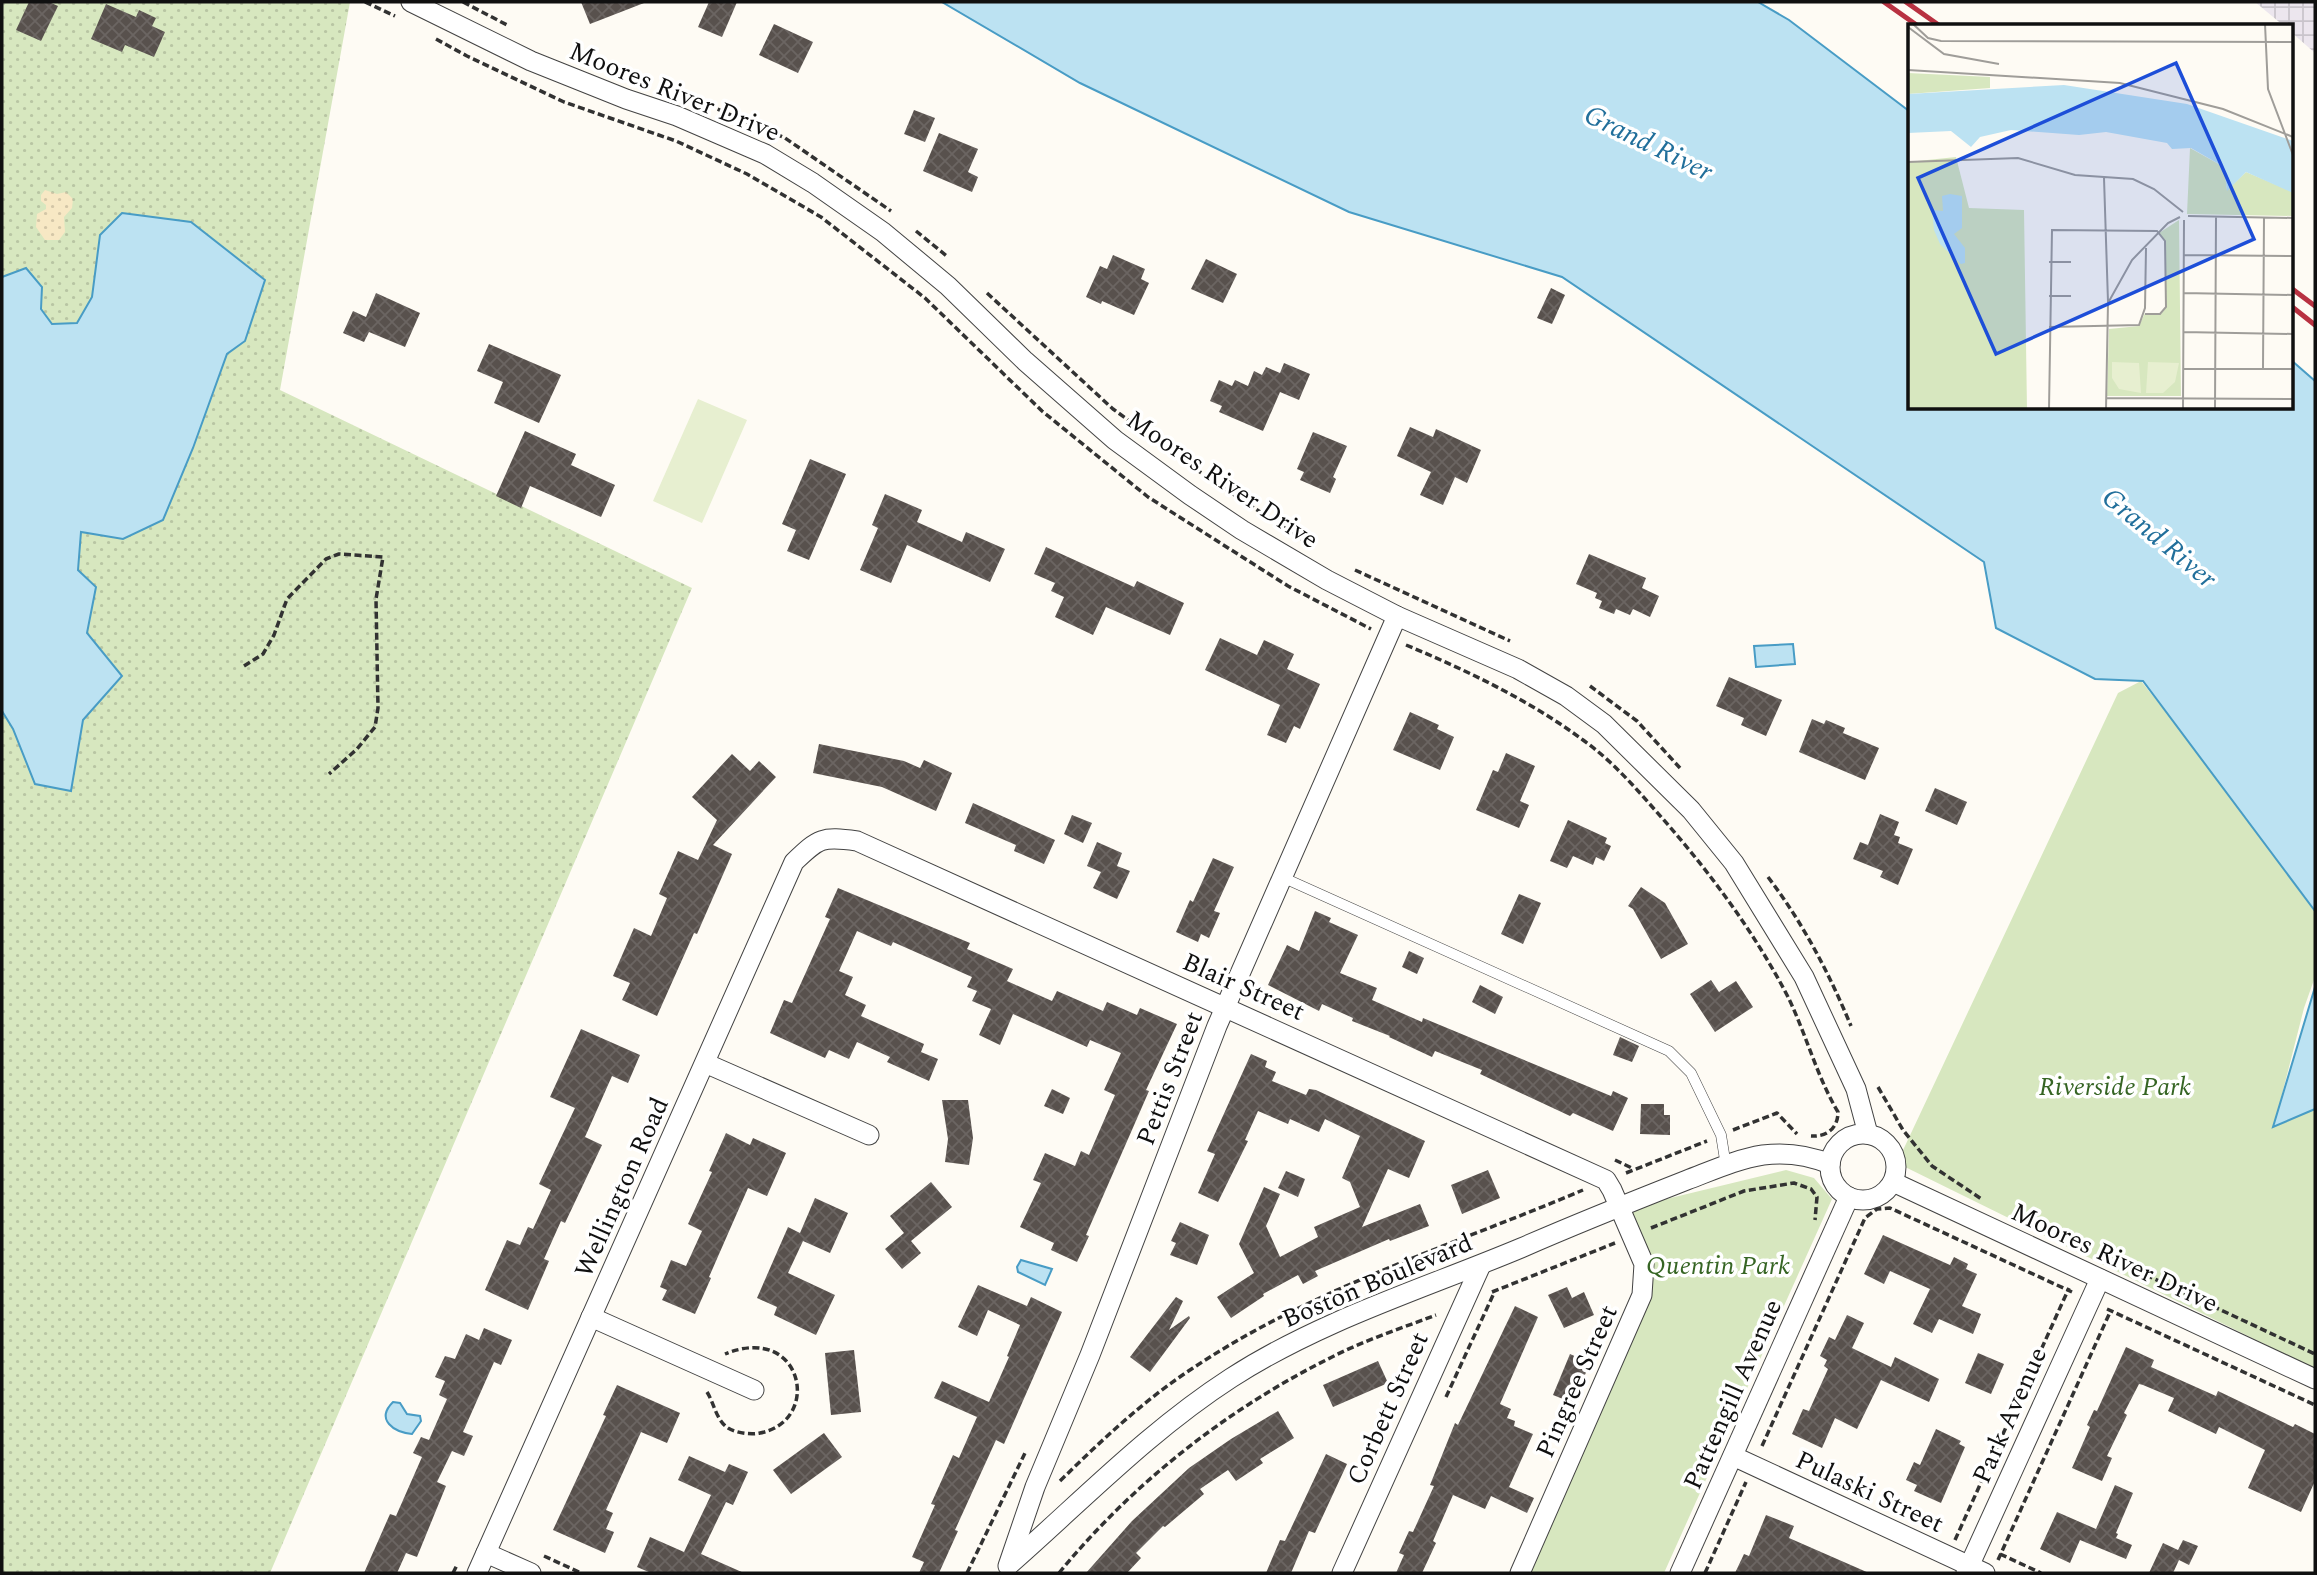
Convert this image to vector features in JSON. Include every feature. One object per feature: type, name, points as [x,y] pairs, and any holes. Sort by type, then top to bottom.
[{"type":"street","name":"Moores River Drive","points":[[411,2],[531,61],[677,116],[765,154],[813,183],[883,232],[948,286],[1026,361],[1115,440],[1189,495],[1327,580],[1397,616],[1518,668],[1566,696],[1604,724],[1691,810],[1734,863],[1804,977],[1856,1089],[1868,1134]]},
{"type":"street","name":"Pettis Street","points":[[1006,1570],[1035,1487],[1090,1355],[1225,1007],[1397,641],[1397,616]]},
{"type":"street","name":"Blair Street","points":[[830,837],[857,841],[1597,1175],[1606,1180],[1618,1206]]},
{"type":"street","name":"Wellington Road","points":[[477,1573],[794,862],[814,844],[830,837]]},
{"type":"street","points":[[705,1063],[869,1135]]},
{"type":"street","points":[[1857,1134],[1868,1134],[1878,1137],[1893,1152],[1896,1172],[1887,1190],[1869,1200],[1849,1197],[1834,1184],[1830,1164],[1838,1144],[1857,1134]]},
{"type":"street","name":"Boston Boulevard","points":[[1006,1570],[1166,1424],[1232,1378],[1288,1345],[1333,1323],[1481,1265],[1618,1206],[1726,1166],[1762,1155],[1795,1154],[1830,1164]]},
{"type":"street","name":"Moores River Drive","points":[[1893,1182],[2315,1378]]},
{"type":"street","name":"Pattengill Avenue","points":[[1680,1573],[1849,1197]]},
{"type":"street","name":"Pingree Street","points":[[1520,1573],[1642,1295],[1644,1264],[1618,1206]]},
{"type":"street","name":"Corbett Street","points":[[1342,1573],[1481,1265]]},
{"type":"street","name":"Park Avenue","points":[[1979,1569],[1979,1544],[2100,1279]]},
{"type":"street","points":[[591,1317],[754,1390]]},
{"type":"street","name":"Pulaski Street","points":[[1733,1456],[1979,1569]]},
{"type":"street","points":[[486,1553],[531,1573]]},
{"type":"lane","points":[[1284,877],[1670,1051],[1691,1073],[1697,1085],[1721,1135],[1726,1166]]},
{"type":"path","points":[[365,2],[403,21]]},
{"type":"path","points":[[463,2],[516,29]]},
{"type":"path","points":[[435,38],[564,102],[676,141],[747,174],[821,217],[925,298],[1042,411],[1148,497],[1288,586],[1397,641]]},
{"type":"path","points":[[699,102],[785,138],[897,216]]},
{"type":"path","points":[[907,224],[949,258]]},
{"type":"path","points":[[979,286],[1113,409],[1207,477],[1314,547]]},
{"type":"path","points":[[244,666],[263,654],[274,635],[287,599],[326,559],[339,554],[383,557],[376,599],[378,708],[375,727],[357,749],[329,774]]},
{"type":"path","points":[[1348,566],[1521,646]]},
{"type":"path","points":[[1585,683],[1637,721],[1688,777]]},
{"type":"path","points":[[1760,867],[1792,908],[1834,984],[1854,1032]]},
{"type":"path","points":[[1874,1080],[1903,1130],[1933,1166],[1984,1200]]},
{"type":"path","points":[[1611,1158],[1636,1169]]},
{"type":"path","points":[[1569,1185],[1581,1191]]},
{"type":"path","points":[[1705,1573],[1865,1218],[1877,1209],[1890,1208],[2315,1405]]},
{"type":"path","points":[[1947,1555],[2078,1269]]},
{"type":"path","points":[[2138,1272],[2315,1354]]},
{"type":"path","points":[[1979,1569],[2001,1554],[2111,1310]]},
{"type":"path","points":[[1957,1534],[2042,1573]]},
{"type":"path","points":[[536,1553],[581,1573]]},
{"type":"path","points":[[453,1573],[459,1561]]},
{"type":"shaded area","points":[[2255,2],[2315,2],[2315,53],[2292,33],[2292,24],[2282,24]]},
{"type":"green space","points":[[2,2],[350,2],[280,390],[692,588],[270,1573],[2,1573]]},
{"type":"green space","points":[[698,399],[747,420],[702,523],[653,501]]},
{"type":"green space","name":"Riverside Park","points":[[2141,681],[2262,832],[2315,909],[2315,977],[2304,1008],[2276,1118],[2315,1104],[2315,1369],[1897,1163],[2118,693]]},
{"type":"green space","name":"Quentin Park","points":[[1786,1170],[1814,1178],[1832,1199],[1664,1573],[1517,1573],[1638,1302],[1641,1262],[1621,1210]]},
{"type":"sand","points":[[45,190],[57,194],[66,192],[73,199],[72,208],[64,217],[65,232],[59,240],[45,240],[36,227],[37,214],[46,209],[46,205],[41,201]]},
{"type":"water","name":"Grand River","points":[[942,2],[1758,2],[1789,20],[1908,110],[1908,410],[2292,410],[2292,361],[2315,381],[2315,911],[2143,681],[2095,679],[1996,628],[1984,562],[1562,277],[1349,212],[1080,83]]},
{"type":"water","points":[[122,213],[191,222],[265,280],[245,341],[227,354],[163,520],[123,539],[81,532],[78,570],[96,587],[87,633],[122,676],[83,720],[71,791],[35,784],[13,729],[2,711],[2,277],[26,268],[42,287],[41,309],[52,324],[77,323],[92,297],[100,235]]},
{"type":"water","points":[[1793,644],[1795,664],[1756,667],[1754,646]]},
{"type":"water","points":[[2315,987],[2315,1109],[2273,1127]]},
{"type":"water","points":[[1021,1260],[1052,1269],[1045,1285],[1018,1272],[1017,1267]]},
{"type":"water","points":[[393,1402],[400,1403],[407,1414],[420,1416],[421,1421],[412,1434],[393,1428],[386,1420],[388,1408]]},
{"type":"building","points":[[29,2],[49,2],[58,6],[41,41],[16,30]]},
{"type":"building","points":[[581,2],[643,2],[644,3],[590,24]]},
{"type":"building","points":[[709,2],[737,2],[722,37],[698,27]]},
{"type":"building","points":[[106,4],[136,17],[139,10],[156,18],[152,26],[165,32],[154,57],[125,45],[122,52],[91,39]]},
{"type":"building","points":[[774,24],[813,42],[798,73],[759,55]]},
{"type":"building","points":[[914,110],[935,118],[925,142],[904,134]]},
{"type":"building","points":[[939,133],[978,149],[968,172],[978,177],[972,192],[923,171]]},
{"type":"building","points":[[1113,255],[1145,269],[1141,279],[1149,283],[1134,315],[1086,297],[1100,266],[1107,269]]},
{"type":"building","points":[[1206,259],[1237,274],[1223,303],[1191,289]]},
{"type":"building","points":[[1551,288],[1565,295],[1552,324],[1537,318]]},
{"type":"building","points":[[376,293],[420,313],[405,347],[369,332],[364,342],[343,333],[353,311],[366,317]]},
{"type":"building","points":[[489,344],[561,375],[539,423],[494,403],[503,382],[477,371]]},
{"type":"building","points":[[1284,363],[1310,374],[1299,400],[1280,392],[1263,431],[1219,412],[1222,406],[1210,401],[1219,380],[1232,386],[1235,380],[1248,386],[1254,371],[1262,375],[1266,367],[1280,373]]},
{"type":"building","points":[[1410,427],[1433,437],[1436,429],[1481,450],[1467,483],[1455,477],[1443,505],[1420,495],[1431,472],[1397,456]]},
{"type":"building","points":[[525,431],[576,454],[571,465],[615,485],[601,517],[530,486],[521,508],[496,496]]},
{"type":"building","points":[[1313,432],[1347,446],[1333,477],[1336,479],[1330,493],[1300,480],[1304,472],[1297,469]]},
{"type":"building","points":[[810,459],[846,474],[809,560],[787,551],[796,530],[782,524]]},
{"type":"building","points":[[885,494],[922,510],[917,522],[962,542],[966,532],[1005,549],[990,582],[907,545],[891,583],[860,570],[878,528],[872,525]]},
{"type":"building","points":[[1046,547],[1134,587],[1137,581],[1184,603],[1170,635],[1106,607],[1093,635],[1055,617],[1064,597],[1051,591],[1055,583],[1034,574]]},
{"type":"building","points":[[1589,554],[1646,578],[1642,588],[1659,596],[1650,617],[1633,609],[1630,615],[1616,609],[1614,614],[1599,608],[1602,601],[1595,598],[1597,593],[1576,584]]},
{"type":"building","points":[[1220,638],[1257,655],[1264,640],[1294,654],[1287,669],[1320,684],[1300,729],[1294,726],[1286,743],[1267,735],[1280,705],[1205,670]]},
{"type":"building","points":[[1729,677],[1782,700],[1766,736],[1741,725],[1744,718],[1716,706]]},
{"type":"building","points":[[1410,712],[1439,725],[1437,729],[1454,737],[1440,770],[1393,750]]},
{"type":"building","points":[[1812,719],[1824,724],[1826,720],[1845,728],[1843,733],[1879,748],[1865,780],[1799,752]]},
{"type":"building","points":[[819,744],[904,761],[920,768],[924,760],[952,773],[936,811],[882,787],[813,773]]},
{"type":"building","points":[[1506,753],[1535,766],[1520,801],[1529,805],[1519,828],[1476,810],[1493,770],[1498,772]]},
{"type":"building","points":[[732,754],[750,771],[759,761],[776,777],[713,845],[732,854],[657,1016],[622,1000],[630,983],[613,976],[634,928],[651,936],[667,898],[659,894],[678,851],[698,860],[717,820],[692,797]]},
{"type":"building","points":[[1935,788],[1967,802],[1957,825],[1925,811]]},
{"type":"building","points":[[973,803],[1055,840],[1044,864],[1014,851],[1016,845],[965,823]]},
{"type":"building","points":[[1880,814],[1899,822],[1894,835],[1900,837],[1898,843],[1913,849],[1898,885],[1880,877],[1883,871],[1853,859],[1860,842],[1868,845]]},
{"type":"building","points":[[1072,815],[1092,823],[1083,843],[1064,834]]},
{"type":"building","points":[[1568,820],[1607,838],[1605,843],[1611,846],[1604,861],[1596,857],[1593,865],[1573,856],[1567,868],[1550,861]]},
{"type":"building","points":[[1097,842],[1122,853],[1117,866],[1130,871],[1117,899],[1093,888],[1101,872],[1087,866]]},
{"type":"building","points":[[1213,858],[1234,867],[1214,911],[1220,913],[1209,938],[1201,934],[1198,942],[1176,932]]},
{"type":"building","points":[[1641,887],[1665,903],[1688,944],[1661,959],[1633,909],[1628,906]]},
{"type":"building","points":[[838,888],[970,943],[967,949],[1013,969],[1007,981],[1052,1001],[1057,991],[1103,1011],[1107,1002],[1137,1015],[1140,1008],[1177,1024],[1146,1090],[1149,1091],[1086,1235],[1089,1236],[1077,1262],[1051,1250],[1054,1243],[1020,1227],[1041,1183],[1033,1180],[1045,1153],[1075,1166],[1081,1151],[1089,1155],[1115,1095],[1104,1090],[1121,1053],[1090,1040],[1087,1047],[1013,1014],[1000,1045],[979,1035],[991,1009],[972,1001],[977,991],[967,987],[972,977],[893,942],[891,946],[857,931],[839,971],[853,977],[845,995],[866,1005],[861,1016],[924,1044],[921,1052],[938,1059],[929,1081],[887,1062],[890,1057],[857,1042],[849,1059],[829,1050],[825,1058],[770,1033],[784,1000],[792,1003],[830,919],[825,917]]},
{"type":"building","points":[[1519,894],[1541,903],[1523,944],[1501,934]]},
{"type":"building","points":[[1315,911],[1331,918],[1329,922],[1358,935],[1340,973],[1377,988],[1372,1000],[1422,1022],[1423,1018],[1611,1096],[1613,1091],[1628,1098],[1613,1131],[1573,1113],[1570,1116],[1480,1074],[1482,1070],[1435,1051],[1432,1057],[1352,1021],[1353,1018],[1322,1004],[1319,1011],[1268,985],[1287,945],[1299,951]]},
{"type":"building","points":[[1409,951],[1424,958],[1417,974],[1402,967]]},
{"type":"building","points":[[1711,980],[1719,992],[1736,981],[1753,1007],[1715,1032],[1690,994]]},
{"type":"building","points":[[1480,985],[1503,997],[1495,1014],[1472,1002]]},
{"type":"building","points":[[581,1029],[640,1055],[628,1083],[612,1076],[585,1137],[602,1145],[565,1223],[561,1221],[544,1259],[549,1261],[528,1310],[485,1290],[507,1240],[520,1245],[528,1227],[533,1229],[551,1190],[539,1184],[575,1108],[550,1097]]},
{"type":"building","points":[[1620,1037],[1639,1046],[1632,1062],[1613,1055]]},
{"type":"building","points":[[1251,1054],[1267,1061],[1265,1067],[1276,1072],[1272,1081],[1306,1095],[1309,1089],[1316,1090],[1425,1141],[1409,1178],[1388,1169],[1362,1227],[1420,1204],[1429,1226],[1390,1241],[1389,1239],[1315,1271],[1318,1276],[1303,1284],[1298,1275],[1263,1294],[1264,1296],[1231,1318],[1217,1297],[1254,1273],[1239,1244],[1264,1187],[1280,1194],[1266,1226],[1280,1257],[1318,1237],[1314,1227],[1360,1207],[1350,1182],[1342,1178],[1360,1136],[1325,1119],[1319,1132],[1290,1119],[1288,1124],[1258,1111],[1245,1140],[1248,1141],[1218,1202],[1198,1193],[1215,1154],[1207,1151]]},
{"type":"building","points":[[1052,1089],[1070,1098],[1063,1114],[1044,1106]]},
{"type":"building","points":[[942,1100],[968,1100],[973,1138],[969,1165],[945,1162],[948,1139]]},
{"type":"building","points":[[1641,1104],[1664,1104],[1664,1115],[1670,1115],[1670,1135],[1640,1134]]},
{"type":"building","points":[[726,1133],[750,1145],[753,1138],[786,1153],[767,1196],[748,1188],[695,1314],[662,1300],[667,1290],[660,1287],[671,1260],[686,1266],[702,1231],[688,1224],[712,1172],[709,1171]]},
{"type":"building","points":[[1488,1170],[1500,1198],[1462,1214],[1451,1185]]},
{"type":"building","points":[[1286,1171],[1305,1179],[1298,1197],[1278,1188]]},
{"type":"building","points":[[931,1182],[952,1207],[911,1241],[921,1253],[902,1269],[885,1249],[904,1233],[890,1216]]},
{"type":"building","points":[[815,1198],[848,1213],[830,1253],[803,1241],[788,1273],[835,1295],[816,1335],[774,1315],[777,1307],[757,1298],[788,1227],[800,1233]]},
{"type":"building","points":[[1180,1222],[1209,1235],[1197,1265],[1170,1255],[1176,1243],[1171,1241]]},
{"type":"building","points":[[1883,1235],[1950,1265],[1954,1257],[1968,1264],[1966,1269],[1977,1274],[1962,1306],[1981,1314],[1973,1334],[1939,1319],[1932,1333],[1913,1324],[1930,1289],[1890,1271],[1884,1284],[1864,1274]]},
{"type":"building","points":[[978,1285],[1027,1306],[1031,1297],[1062,1312],[1004,1444],[996,1440],[955,1530],[958,1531],[939,1573],[919,1573],[924,1562],[912,1557],[935,1505],[931,1504],[953,1455],[959,1458],[977,1417],[934,1398],[942,1381],[989,1402],[1020,1325],[988,1310],[977,1336],[958,1327]]},
{"type":"building","points":[[1567,1287],[1572,1298],[1584,1292],[1594,1315],[1564,1328],[1548,1295]]},
{"type":"building","points":[[1176,1297],[1183,1301],[1169,1330],[1189,1316],[1190,1318],[1150,1372],[1130,1357]]},
{"type":"building","points":[[1515,1306],[1538,1317],[1500,1404],[1511,1409],[1507,1418],[1515,1421],[1514,1426],[1533,1434],[1509,1487],[1534,1498],[1527,1513],[1491,1496],[1485,1509],[1453,1495],[1422,1573],[1396,1573],[1404,1555],[1399,1553],[1409,1531],[1413,1532],[1434,1486],[1430,1485],[1455,1423],[1458,1425]]},
{"type":"building","points":[[1847,1315],[1864,1323],[1852,1348],[1891,1367],[1895,1357],[1939,1379],[1929,1402],[1881,1380],[1857,1429],[1835,1418],[1822,1448],[1792,1434],[1803,1409],[1809,1411],[1828,1369],[1824,1366],[1827,1360],[1820,1356],[1829,1337],[1835,1340]]},
{"type":"building","points":[[484,1328],[512,1340],[501,1365],[494,1362],[463,1432],[473,1436],[464,1456],[452,1451],[437,1482],[446,1486],[417,1557],[406,1553],[397,1573],[364,1573],[390,1514],[396,1516],[422,1457],[413,1453],[421,1437],[429,1440],[447,1399],[439,1395],[445,1381],[435,1377],[445,1356],[455,1359],[466,1334],[479,1340]]},
{"type":"building","points":[[2126,1347],[2154,1360],[2151,1367],[2216,1396],[2218,1391],[2293,1427],[2295,1424],[2315,1434],[2315,1481],[2301,1512],[2248,1488],[2265,1450],[2219,1427],[2216,1434],[2168,1411],[2174,1398],[2139,1384],[2107,1456],[2112,1458],[2102,1481],[2072,1468],[2090,1427],[2087,1425],[2094,1410],[2097,1411]]},
{"type":"building","points":[[854,1350],[861,1412],[831,1415],[825,1353]]},
{"type":"building","points":[[1978,1353],[2004,1364],[1991,1394],[1965,1383]]},
{"type":"building","points":[[1570,1354],[1590,1363],[1573,1403],[1553,1395]]},
{"type":"building","points":[[1378,1361],[1388,1383],[1333,1407],[1323,1385]]},
{"type":"building","points":[[617,1385],[680,1413],[667,1443],[641,1432],[606,1510],[613,1513],[606,1529],[614,1532],[605,1553],[553,1530],[606,1416],[603,1415]]},
{"type":"building","points":[[1278,1411],[1294,1438],[1260,1459],[1263,1463],[1236,1481],[1228,1470],[1200,1489],[1204,1494],[1163,1526],[1136,1553],[1141,1558],[1127,1573],[1086,1573],[1132,1521],[1189,1468]]},
{"type":"building","points":[[1936,1429],[1961,1441],[1959,1444],[1965,1447],[1941,1503],[1914,1491],[1917,1485],[1906,1480],[1914,1462],[1920,1465]]},
{"type":"building","points":[[824,1433],[842,1457],[791,1494],[773,1470]]},
{"type":"building","points":[[1326,1454],[1347,1464],[1315,1533],[1309,1531],[1291,1573],[1266,1573],[1280,1540],[1285,1541]]},
{"type":"building","points":[[689,1456],[725,1472],[729,1464],[748,1472],[733,1505],[726,1502],[701,1554],[744,1573],[651,1573],[637,1567],[650,1537],[684,1552],[711,1495],[678,1480]]},
{"type":"building","points":[[2115,1485],[2133,1493],[2116,1533],[2116,1538],[2132,1545],[2126,1559],[2080,1540],[2070,1563],[2040,1549],[2057,1512],[2096,1529]]},
{"type":"building","points":[[1766,1515],[1794,1526],[1789,1538],[1869,1573],[1735,1573],[1744,1554],[1749,1556]]},
{"type":"building","points":[[2183,1540],[2198,1546],[2189,1565],[2179,1560],[2173,1573],[2149,1573],[2163,1543],[2178,1550]]},
{"type":"railway","points":[[1884,2],[1915,24]]},
{"type":"railway","points":[[1906,2],[1937,24]]},
{"type":"railway","points":[[2292,289],[2315,306]]},
{"type":"railway","points":[[2292,307],[2315,325]]}]
